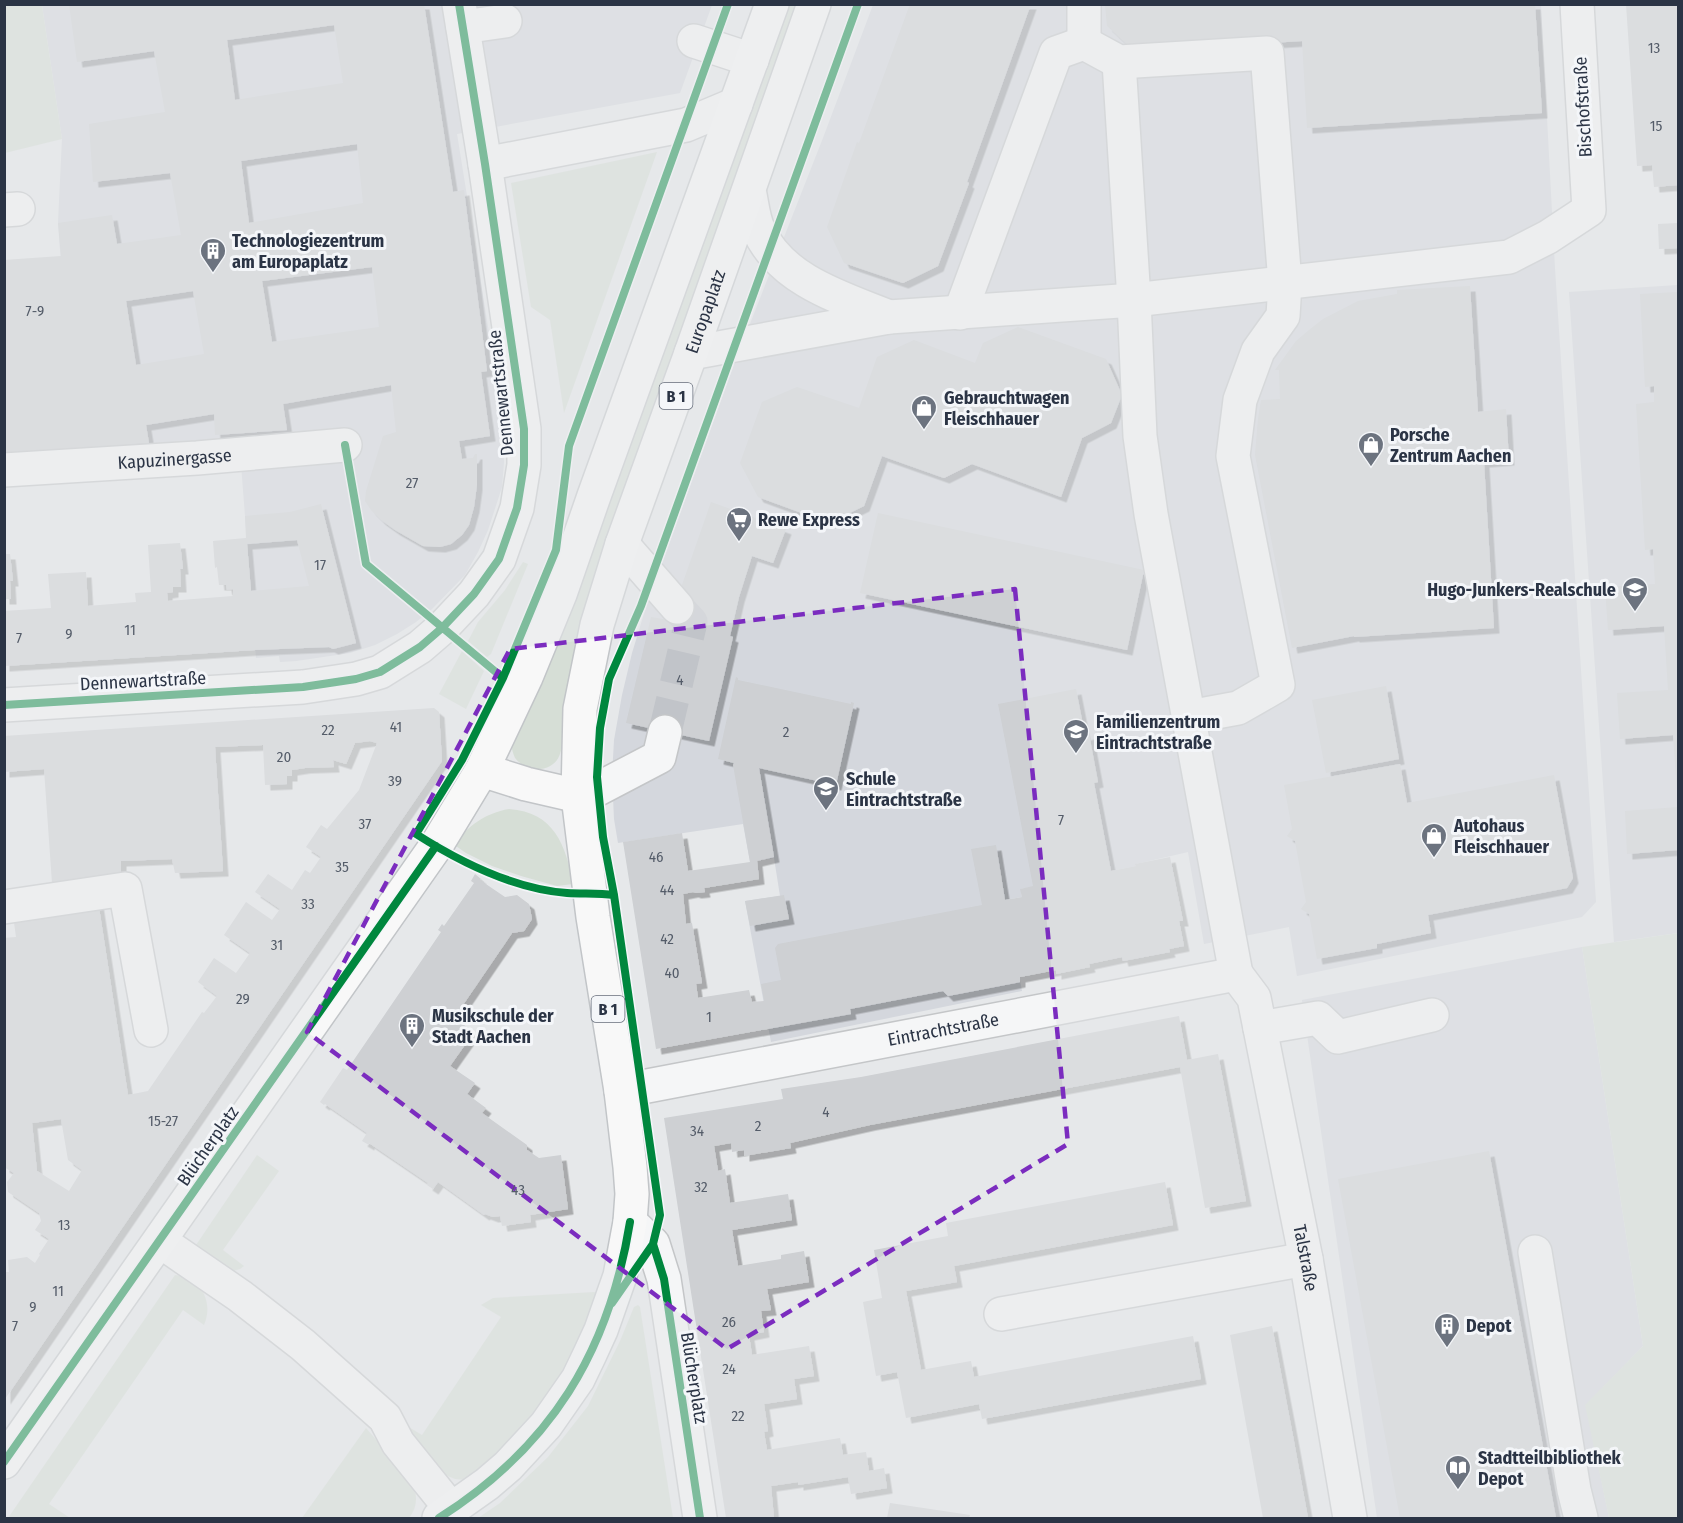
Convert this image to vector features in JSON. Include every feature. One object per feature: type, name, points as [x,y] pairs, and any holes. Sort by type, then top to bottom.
[{"type":"main road","name":"B 1","points":[[482,770],[526,677],[560,594],[772,4]]},
{"type":"main road","name":"Europaplatz","points":[[578,796],[580,709],[597,625],[622,544],[814,4]]},
{"type":"main road","points":[[482,770],[526,784],[578,796]]},
{"type":"main road","name":"Blücherplatz","points":[[4,1462],[436,846],[482,770]]},
{"type":"main road","name":"B 1","points":[[445,1514],[487,1484],[528,1446],[546,1425],[578,1379],[601,1330],[620,1276],[630,1222],[632,1194],[630,1167],[621,1090],[593,917],[578,796]]},
{"type":"street","points":[[1084,4],[1084,43]]},
{"type":"street","name":"Bischofstraße","points":[[1285,283],[1509,257],[1548,237],[1588,210],[1577,4]]},
{"type":"street","points":[[461,16],[506,21]]},
{"type":"street","name":"Dennewartstraße","points":[[4,705],[303,687],[356,679],[380,672],[420,647],[442,628],[474,594],[499,559],[517,508],[524,465],[524,429],[461,16]]},
{"type":"street","points":[[694,41],[752,60]]},
{"type":"street","points":[[960,313],[1056,53],[1084,43],[1119,62],[1267,53],[1285,283],[1283,316],[1258,351],[1240,400],[1233,456],[1278,685],[1238,708],[1189,717]]},
{"type":"street","name":"Talstraße","points":[[1119,62],[1140,436],[1151,514],[1189,717],[1306,1259],[1350,1518]]},
{"type":"street","points":[[485,164],[686,125],[736,104]]},
{"type":"street","points":[[749,190],[758,230],[769,250],[794,273],[818,288],[889,317]]},
{"type":"street","points":[[691,353],[889,317],[1134,300],[1285,283]]},
{"type":"street","name":"Kapuzinergasse","points":[[4,470],[197,458],[345,445]]},
{"type":"street","points":[[622,544],[677,607]]},
{"type":"street","points":[[578,796],[598,789],[659,757],[665,732]]},
{"type":"street","points":[[4,907],[125,889],[151,1030]]},
{"type":"street","name":"Eintrachtstraße","points":[[621,1090],[1250,1000],[1318,1018],[1338,1037],[1432,1015]]},
{"type":"street","name":"Blücherplatz","points":[[630,1222],[653,1244],[664,1279],[700,1518]]},
{"type":"street","points":[[160,1241],[240,1296],[303,1345],[385,1418],[398,1443],[445,1514]]},
{"type":"street","points":[[1535,1252],[1572,1479],[1581,1518]]},
{"type":"street","points":[[1000,1314],[1306,1259]]},
{"type":"highlighted area","points":[[1015,589],[1068,1144],[727,1349],[307,1032],[510,649]]},
{"type":"shaded area","points":[[4,5],[42,5],[62,139],[5,153]]},
{"type":"shaded area","points":[[42,5],[712,5],[680,93],[457,134],[500,401],[504,462],[502,487],[488,530],[465,575],[432,609],[397,634],[375,645],[350,653],[280,662],[279,656],[256,658],[239,438],[75,449],[58,223],[62,139]]},
{"type":"shaded area","points":[[789,5],[802,5],[566,714],[559,756],[552,764],[542,769],[524,766],[515,758],[511,744],[597,528]]},
{"type":"shaded area","points":[[873,5],[1541,5],[1555,269],[1596,902],[1582,917],[1297,976],[1289,927],[1204,944],[1188,852],[1136,864],[1136,866],[1021,889],[1022,897],[1005,900],[1022,991],[771,1042],[745,901],[780,896],[774,858],[750,862],[743,824],[618,843],[614,819],[612,776],[614,740],[632,653],[647,604],[735,362]]},
{"type":"shaded area","points":[[657,152],[564,413],[550,320],[531,307],[511,183]]},
{"type":"shaded area","name":"Hugo-Junkers-Realschule","points":[[1678,285],[1678,933],[1614,942],[1569,292]]},
{"type":"shaded area","points":[[523,562],[528,564],[491,654],[487,657],[468,641],[478,622],[505,590]]},
{"type":"shaded area","points":[[462,651],[484,671],[466,709],[439,694]]},
{"type":"shaded area","points":[[509,809],[537,816],[555,833],[562,844],[573,884],[557,886],[521,876],[492,866],[453,844],[478,821]]},
{"type":"shaded area","points":[[1678,933],[1678,1518],[1609,1518],[1585,1405],[1643,1346],[1582,947]]},
{"type":"shaded area","points":[[1582,947],[1643,1346],[1586,1405],[1609,1518],[1377,1518],[1302,1000]]},
{"type":"shaded area","points":[[257,1155],[279,1171],[223,1250],[244,1266],[233,1271],[196,1245]]},
{"type":"shaded area","points":[[175,1275],[192,1280],[203,1292],[207,1308],[204,1325],[183,1310],[49,1504],[70,1518],[8,1518]]},
{"type":"shaded area","points":[[599,1293],[569,1365],[552,1392],[524,1428],[480,1472],[473,1476],[466,1479],[455,1479],[440,1471],[402,1423],[422,1435],[501,1317],[481,1305],[493,1298]]},
{"type":"shaded area","points":[[638,1305],[673,1518],[478,1518],[500,1503],[548,1457],[588,1406],[634,1307]]},
{"type":"shaded area","points":[[366,1428],[411,1480],[416,1500],[409,1518],[302,1518]]},
{"type":"building","name":"Technologiezentrum am Europaplatz","points":[[69,4],[424,4],[453,192],[464,190],[487,371],[481,372],[490,436],[459,441],[462,459],[473,458],[477,454],[477,485],[469,525],[451,544],[440,547],[423,546],[381,520],[365,501],[383,436],[396,432],[391,385],[283,404],[287,430],[215,435],[214,414],[146,425],[149,443],[4,454],[4,260],[61,256],[58,223],[112,215],[117,244],[181,235],[170,173],[93,182],[89,124],[165,112],[154,51],[77,62]],"holes":[[[334,25],[343,83],[235,100],[227,40]],[[357,144],[363,203],[249,223],[241,161]],[[372,267],[379,327],[272,342],[262,281]],[[193,291],[204,354],[136,365],[126,301]]]},
{"type":"building","points":[[910,4],[1031,4],[938,266],[903,283],[844,263],[827,227]]},
{"type":"building","points":[[1105,4],[1535,4],[1542,113],[1307,128],[1302,41],[1135,52],[1107,26]]},
{"type":"building","points":[[1626,4],[1678,4],[1678,185],[1654,187],[1652,165],[1637,166]]},
{"type":"building","points":[[1678,223],[1678,248],[1659,249],[1658,224]]},
{"type":"building","name":"Porsche Zentrum Aachen","points":[[1470,286],[1478,412],[1506,409],[1509,460],[1484,462],[1494,628],[1354,636],[1292,648],[1255,455],[1261,400],[1280,399],[1279,370],[1275,370],[1296,341],[1309,330],[1323,319],[1358,301],[1397,294],[1397,290]]},
{"type":"building","points":[[1678,292],[1677,790],[1673,735],[1620,739],[1617,693],[1668,690],[1664,626],[1608,630],[1605,587],[1655,584],[1653,549],[1645,550],[1636,404],[1654,402],[1654,386],[1645,387],[1640,294]]},
{"type":"building","name":"Gebrauchtwagen Fleischhauer","points":[[1018,327],[1106,359],[1122,395],[1111,423],[1082,438],[1061,497],[972,464],[944,478],[882,456],[864,506],[829,523],[758,497],[740,463],[762,402],[797,387],[859,408],[877,357],[914,340],[975,363],[983,343]]},
{"type":"building","points":[[711,502],[786,529],[773,563],[752,556],[739,597],[730,636],[733,637],[709,741],[626,723],[651,617],[674,621],[682,585]]},
{"type":"building","points":[[321,504],[356,643],[333,649],[329,647],[255,650],[4,666],[4,611],[51,608],[48,574],[86,572],[88,606],[136,602],[135,593],[151,592],[148,545],[180,543],[183,569],[180,569],[181,587],[173,587],[173,592],[167,593],[168,601],[233,596],[233,589],[227,590],[226,585],[219,585],[213,541],[246,538],[245,516],[290,512]],"holes":[[[297,540],[309,586],[251,591],[247,544]]]},
{"type":"building","points":[[878,513],[1144,570],[1127,650],[860,593]]},
{"type":"building","points":[[4,554],[10,554],[13,581],[10,581],[11,599],[4,599]]},
{"type":"building","points":[[736,677],[738,680],[854,703],[836,785],[759,768],[774,857],[757,861],[759,879],[704,888],[705,892],[683,894],[686,924],[692,923],[702,983],[696,984],[698,998],[749,990],[752,1002],[764,1001],[761,984],[781,980],[775,948],[778,944],[982,905],[971,849],[996,845],[1005,900],[1022,897],[1020,889],[1033,886],[998,704],[1076,689],[1085,735],[1089,734],[1098,782],[1094,783],[1111,871],[1170,857],[1183,921],[1179,921],[1184,946],[1169,949],[1170,952],[1123,961],[1122,957],[1056,974],[1056,970],[1020,977],[1020,982],[948,996],[943,991],[850,1009],[851,1014],[656,1049],[623,842],[682,833],[688,871],[750,862],[734,763],[718,759]]},
{"type":"building","points":[[1386,686],[1399,759],[1326,773],[1312,700]]},
{"type":"building","points":[[434,708],[439,712],[442,761],[5,1399],[4,1272],[9,1272],[8,1260],[27,1257],[35,1263],[49,1239],[35,1230],[41,1221],[39,1213],[8,1192],[7,1182],[14,1173],[4,1167],[4,938],[16,937],[13,915],[98,901],[128,1095],[148,1091],[202,1012],[204,1013],[217,996],[198,982],[214,958],[236,973],[250,953],[224,935],[246,902],[272,920],[280,909],[255,892],[268,874],[292,890],[305,870],[310,873],[321,857],[306,847],[321,825],[327,829],[359,790],[377,743],[370,741],[355,743],[346,764],[333,760],[334,767],[292,770],[292,776],[287,776],[287,784],[265,785],[263,745],[215,747],[223,871],[175,873],[172,859],[121,861],[121,874],[52,883],[44,769],[4,772],[4,736]],"holes":[[[61,1119],[68,1160],[82,1170],[69,1191],[37,1171],[32,1123]]]},
{"type":"building","name":"Autohaus Fleischhauer","points":[[1400,764],[1407,803],[1554,775],[1573,878],[1567,888],[1428,915],[1431,933],[1377,944],[1377,948],[1317,959],[1309,914],[1301,909],[1306,902],[1295,841],[1287,836],[1292,829],[1284,785]]},
{"type":"building","points":[[1678,807],[1678,850],[1627,854],[1625,811]]},
{"type":"building","name":"Musikschule der Stadt Aachen","points":[[475,874],[505,897],[517,895],[529,904],[532,919],[524,931],[512,933],[454,1018],[474,1032],[450,1066],[475,1083],[467,1094],[486,1108],[482,1113],[527,1145],[527,1150],[539,1158],[561,1155],[568,1209],[530,1215],[531,1222],[502,1226],[500,1216],[484,1215],[438,1182],[433,1189],[427,1185],[428,1183],[369,1143],[369,1145],[362,1141],[367,1133],[320,1102],[343,1068],[347,1070],[441,932],[438,930],[442,924],[444,926],[474,883],[471,881]]},
{"type":"building","points":[[784,895],[789,919],[750,926],[745,901]]},
{"type":"building","points":[[1179,1016],[1187,1060],[1218,1054],[1246,1201],[1205,1208],[1180,1067],[870,1125],[790,1143],[791,1148],[744,1156],[744,1150],[732,1152],[731,1143],[714,1146],[718,1171],[725,1169],[730,1203],[788,1194],[792,1220],[732,1230],[738,1266],[781,1259],[781,1255],[804,1251],[809,1282],[767,1289],[771,1310],[761,1311],[764,1332],[749,1335],[752,1355],[809,1346],[814,1376],[794,1379],[797,1399],[764,1404],[768,1431],[764,1432],[767,1450],[840,1438],[843,1455],[866,1452],[869,1471],[884,1468],[887,1488],[851,1494],[848,1477],[798,1485],[798,1482],[771,1486],[774,1518],[726,1518],[664,1118],[783,1099],[781,1089],[861,1077]]},
{"type":"building","name":"Depot","points":[[1489,1151],[1556,1518],[1400,1518],[1338,1179]]},
{"type":"building","points":[[1165,1182],[1173,1225],[954,1266],[957,1282],[906,1291],[921,1370],[971,1361],[974,1377],[1193,1336],[1201,1379],[982,1419],[979,1404],[906,1418],[897,1372],[876,1376],[863,1302],[882,1298],[874,1250],[948,1236],[946,1223]]},
{"type":"building","points":[[1272,1326],[1308,1518],[1263,1518],[1230,1335]]},
{"type":"building","points":[[890,1503],[970,1515],[969,1518],[887,1518]]},
{"type":"tunnel","points":[[665,732],[691,622],[677,607]]},
{"type":"cycle path","points":[[4,705],[303,687],[356,679],[380,672],[420,647],[442,628],[474,594],[499,559],[517,508],[524,465],[524,429],[459,4]]},
{"type":"cycle path","points":[[614,895],[567,893],[527,886],[488,873],[416,834],[462,760],[503,678],[556,550],[569,446],[728,4]]},
{"type":"cycle path","points":[[612,1303],[653,1244],[660,1215],[614,895],[603,837],[597,777],[600,728],[609,679],[641,606],[858,4]]},
{"type":"cycle path","points":[[345,445],[366,564],[503,678]]},
{"type":"cycle path","points":[[4,1462],[436,846]]},
{"type":"cycle path","points":[[439,1518],[479,1490],[513,1460],[543,1427],[569,1392],[590,1354],[607,1313],[620,1269],[630,1222]]},
{"type":"cycle path","points":[[653,1244],[664,1279],[700,1518]]},
{"type":"place","name":"Technologiezentrum am Europaplatz","points":[[213,274]]},
{"type":"place","name":"Gebrauchtwagen Fleischhauer","points":[[924,431]]},
{"type":"place","name":"Porsche Zentrum Aachen","points":[[1371,468]]},
{"type":"place","name":"Rewe Express","points":[[739,543]]},
{"type":"place","name":"Hugo-Junkers-Realschule","points":[[1635,613]]},
{"type":"place","name":"Familienzentrum Eintrachtstraße","points":[[1076,755]]},
{"type":"place","name":"Schule Eintrachtstraße","points":[[826,812]]},
{"type":"place","name":"Autohaus Fleischhauer","points":[[1434,859]]},
{"type":"place","name":"Musikschule der Stadt Aachen","points":[[412,1049]]},
{"type":"place","name":"Depot","points":[[1447,1349]]},
{"type":"place","name":"Stadtteilbibliothek Depot","points":[[1458,1491]]}]
